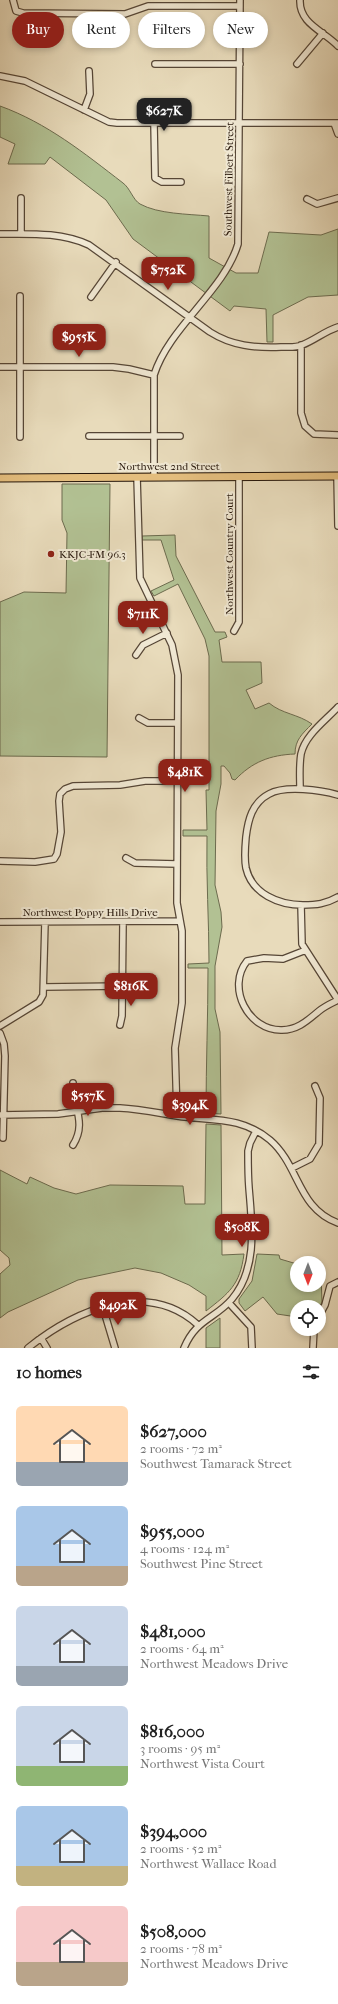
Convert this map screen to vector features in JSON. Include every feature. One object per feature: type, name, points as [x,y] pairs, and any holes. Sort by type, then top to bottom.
[{"type":"main road","name":"Northwest 2nd Street","points":[[0,478],[337,476]]},
{"type":"street","points":[[13,0],[16,10],[23,13],[125,14],[148,6],[240,3]]},
{"type":"street","points":[[300,0],[302,14],[338,46]]},
{"type":"street","name":"Southwest Filbert Street","points":[[154,477],[154,375],[163,355],[230,265],[238,244],[240,3]]},
{"type":"street","points":[[297,64],[304,58],[323,33]]},
{"type":"street","points":[[155,64],[240,64]]},
{"type":"street","points":[[84,110],[90,94],[89,71]]},
{"type":"street","points":[[0,76],[25,81],[109,122],[240,124],[336,123],[338,134]]},
{"type":"street","points":[[154,123],[155,178],[162,182],[181,182]]},
{"type":"street","points":[[21,198],[21,234]]},
{"type":"street","points":[[307,200],[317,204],[338,198]]},
{"type":"street","points":[[0,234],[72,238],[89,245],[116,262],[190,318],[218,337],[237,344],[271,348],[302,345],[326,331],[338,327]]},
{"type":"street","points":[[91,296],[116,262]]},
{"type":"street","points":[[20,296],[20,437]]},
{"type":"street","points":[[302,345],[302,420],[314,434],[320,436],[338,435]]},
{"type":"street","points":[[0,367],[113,367],[129,368],[154,375]]},
{"type":"street","points":[[89,436],[180,436]]},
{"type":"street","points":[[337,476],[338,526]]},
{"type":"street","points":[[137,477],[140,578],[167,633],[177,666],[177,903],[182,931],[182,1003],[175,1048],[177,1116]]},
{"type":"street","name":"Northwest Country Court","points":[[234,631],[239,622],[239,477]]},
{"type":"street","points":[[136,655],[143,645],[167,633]]},
{"type":"street","points":[[300,789],[300,762],[305,744],[338,707]]},
{"type":"street","points":[[139,718],[148,723],[178,723]]},
{"type":"street","points":[[0,861],[35,862],[54,859],[57,854],[61,832],[60,794],[65,789],[73,786],[120,785],[137,782],[177,781]]},
{"type":"street","points":[[338,795],[300,789],[277,791],[260,799],[248,819],[245,857],[247,869],[252,880],[262,892],[279,902],[288,905],[320,905],[338,897]]},
{"type":"street","points":[[126,858],[135,863],[177,864]]},
{"type":"street","points":[[301,905],[301,939],[306,950],[338,1000],[320,1010],[308,1021],[298,1026],[282,1030],[265,1026],[252,1018],[240,998],[239,981],[242,967],[247,961],[264,958],[283,959],[306,950]]},
{"type":"street","name":"Northwest Poppy Hills Drive","points":[[0,922],[180,921]]},
{"type":"street","points":[[0,1026],[39,1002],[43,995],[45,922]]},
{"type":"street","points":[[120,1025],[122,1016],[123,922]]},
{"type":"street","points":[[44,987],[122,986]]},
{"type":"street","points":[[0,1033],[4,1044],[2,1056],[3,1138]]},
{"type":"street","points":[[73,1083],[73,1093],[78,1111],[80,1131],[73,1145]]},
{"type":"street","points":[[292,1168],[310,1159],[319,1144],[320,1098],[315,1086]]},
{"type":"street","points":[[2,1115],[58,1114],[120,1108],[150,1110],[177,1116],[220,1119],[236,1122],[256,1131],[278,1148],[292,1168],[308,1202],[319,1212],[338,1223]]},
{"type":"street","points":[[184,1348],[198,1325],[229,1303],[239,1290],[250,1266],[251,1203],[248,1151],[250,1142],[256,1131]]},
{"type":"street","points":[[326,1301],[330,1286],[338,1282]]},
{"type":"street","points":[[28,1348],[70,1319],[103,1308],[133,1301],[158,1303],[181,1312],[198,1325]]},
{"type":"street","points":[[229,1303],[251,1327],[252,1348]]},
{"type":"street","points":[[103,1308],[115,1348]]},
{"type":"street","points":[[314,1336],[314,1348]]},
{"type":"street","points":[[41,1338],[47,1348]]},
{"type":"green space","points":[[0,106],[34,121],[79,150],[125,185],[135,200],[140,204],[164,212],[209,216],[209,258],[236,273],[258,273],[269,232],[321,235],[338,229],[338,295],[308,297],[273,315],[273,342],[267,342],[266,309],[234,306],[230,311],[133,239],[106,200],[50,157],[45,164],[8,164],[15,144],[0,137]]},
{"type":"green space","points":[[62,484],[110,484],[107,757],[0,756],[0,602],[24,592],[66,593],[67,533],[62,520]]},
{"type":"green space","points":[[175,535],[176,556],[215,632],[225,632],[227,637],[219,640],[222,662],[261,662],[262,683],[246,690],[255,709],[269,703],[279,710],[301,718],[312,724],[302,734],[298,741],[295,754],[277,756],[255,764],[248,768],[235,780],[232,779],[230,773],[224,766],[221,766],[221,784],[216,811],[215,885],[221,912],[222,927],[215,966],[215,1009],[220,1032],[221,1114],[206,1113],[208,968],[188,968],[188,964],[209,963],[207,836],[183,836],[183,830],[207,830],[206,790],[209,790],[209,656],[205,639],[178,584],[154,596],[151,591],[174,580],[161,540],[142,540],[142,536]]},
{"type":"green space","points":[[206,1124],[221,1125],[222,1255],[244,1254],[240,1273],[236,1281],[221,1299],[206,1311],[206,1296],[189,1285],[161,1273],[135,1268],[78,1280],[8,1312],[0,1318],[0,1274],[10,1265],[9,1258],[0,1250],[0,1170],[27,1184],[30,1177],[54,1188],[76,1194],[110,1185],[183,1186],[185,1204],[205,1204]]},
{"type":"green space","points":[[257,1254],[279,1255],[280,1259],[290,1262],[290,1292],[322,1292],[322,1300],[290,1300],[290,1316],[277,1314],[263,1297],[245,1311],[239,1303],[239,1299],[252,1281]]},
{"type":"green space","points":[[220,1318],[220,1348],[206,1348],[206,1328]]},
{"type":"place","name":"KKJC-FM 96.3","points":[[51,554]]}]
